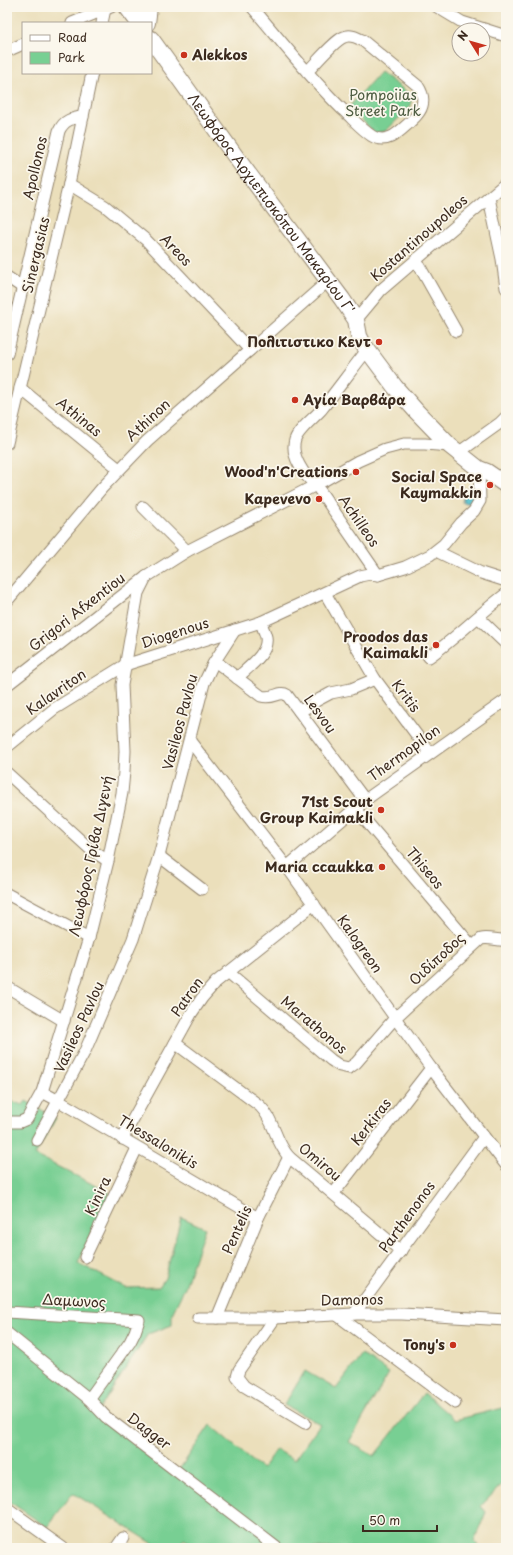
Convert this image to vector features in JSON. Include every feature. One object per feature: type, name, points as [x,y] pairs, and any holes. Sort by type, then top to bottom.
[{"type":"street","points":[[127,7],[138,22]]},
{"type":"street","points":[[147,22],[149,7]]},
{"type":"street","points":[[252,7],[307,72],[353,120],[373,136],[377,138],[391,137],[399,133],[418,114],[422,106],[422,95],[418,86],[362,40],[355,37],[348,36],[339,39],[307,72]]},
{"type":"street","points":[[437,7],[462,22],[506,36]]},
{"type":"street","points":[[74,22],[108,8]]},
{"type":"street","points":[[102,22],[108,8]]},
{"type":"street","name":"Λεωφόρος Αρχιεπισκόπου Μακαρίου Γ'","points":[[152,40],[246,172],[356,320],[359,336],[399,392],[454,450],[479,469],[487,472],[506,485]]},
{"type":"street","points":[[7,51],[22,44]]},
{"type":"street","name":"Sinergasias","points":[[7,443],[9,423],[20,388],[60,216],[69,184],[92,74]]},
{"type":"street","name":"Apollonos","points":[[7,354],[59,131],[63,124],[69,119],[83,117]]},
{"type":"street","name":"Kostantinoupoleos","points":[[356,320],[381,290],[506,183]]},
{"type":"street","name":"Areos","points":[[69,184],[105,206],[136,231],[179,274],[250,350]]},
{"type":"street","points":[[489,198],[504,258],[506,288]]},
{"type":"street","name":"Apollonos","points":[[39,217],[60,216]]},
{"type":"street","points":[[416,260],[456,331]]},
{"type":"street","points":[[7,277],[22,287]]},
{"type":"street","name":"Athinon","points":[[7,600],[119,469],[147,441],[328,281]]},
{"type":"street","name":"Achilleos","points":[[368,349],[321,410],[295,439],[295,450],[301,469],[316,485],[378,575]]},
{"type":"street","name":"Athinas","points":[[20,388],[119,469]]},
{"type":"street","points":[[146,577],[187,551],[316,485],[358,461],[385,449],[404,444],[425,444],[454,450],[500,423],[506,416]]},
{"type":"street","points":[[235,630],[261,622],[360,576],[370,574],[378,575],[405,567],[436,551],[478,506],[480,501],[479,469]]},
{"type":"street","points":[[143,507],[187,551]]},
{"type":"street","points":[[436,551],[474,570],[506,582]]},
{"type":"street","name":"Λεωφόρος Γρίβα Διγενή","points":[[7,1122],[20,1122],[27,1119],[42,1092],[89,938],[108,861],[122,794],[125,735],[122,685],[138,593],[146,577]]},
{"type":"street","name":"Grigori Afxentiou","points":[[7,685],[146,577]]},
{"type":"street","name":"Kritis","points":[[325,592],[375,679],[430,753]]},
{"type":"street","points":[[426,653],[429,657],[439,650],[506,594]]},
{"type":"street","points":[[478,617],[506,644]]},
{"type":"street","points":[[237,678],[258,658],[264,650],[266,637],[261,622]]},
{"type":"street","name":"Diogenous","points":[[125,665],[235,630]]},
{"type":"street","name":"Vasileos Pavlou","points":[[37,1140],[86,1051],[127,954],[142,912],[159,856],[204,683],[215,661],[235,630]]},
{"type":"street","name":"Lesvou","points":[[215,661],[261,696],[267,698],[284,693],[288,695],[365,800]]},
{"type":"street","name":"Kalavriton","points":[[7,747],[54,710],[125,665]]},
{"type":"street","points":[[299,711],[331,694],[351,689],[375,679]]},
{"type":"street","name":"Thermopilon","points":[[287,867],[365,800],[506,700]]},
{"type":"street","name":"Kalogreon","points":[[190,741],[287,867],[431,1068],[506,1165]]},
{"type":"street","points":[[7,773],[90,849],[108,861]]},
{"type":"street","name":"Thiseos","points":[[355,808],[472,946]]},
{"type":"street","points":[[159,856],[202,889]]},
{"type":"street","points":[[7,894],[89,938]]},
{"type":"street","name":"Patron","points":[[122,1139],[187,1022],[202,998],[216,982],[314,904]]},
{"type":"street","name":"Οιδίποδος","points":[[395,1018],[481,939],[486,938],[498,941],[506,940]]},
{"type":"street","name":"Marathonos","points":[[228,972],[331,1060],[344,1068],[353,1066],[395,1018]]},
{"type":"street","points":[[7,987],[64,1021]]},
{"type":"street","name":"Omirou","points":[[175,1044],[266,1111],[281,1147],[290,1157],[401,1251]]},
{"type":"street","name":"Kerkiras","points":[[334,1194],[431,1068]]},
{"type":"street","name":"Thessalonikis","points":[[42,1092],[258,1218]]},
{"type":"street","name":"Parthenonos","points":[[354,1314],[484,1137]]},
{"type":"street","name":"Kinira","points":[[86,1257],[137,1148]]},
{"type":"street","name":"Pentelis","points":[[217,1318],[258,1218],[290,1157]]},
{"type":"street","name":"Δαμωνος","points":[[7,1312],[139,1320],[130,1342],[89,1399]]},
{"type":"street","name":"Damonos","points":[[198,1318],[275,1318],[354,1314],[426,1315],[506,1320]]},
{"type":"street","points":[[337,1315],[455,1403]]},
{"type":"street","points":[[275,1318],[237,1374],[237,1378],[241,1383],[305,1423]]},
{"type":"street","name":"Dagger","points":[[7,1333],[89,1399],[106,1417],[276,1548]]},
{"type":"street","points":[[7,1508],[63,1548]]},
{"type":"street","points":[[116,1548],[123,1538]]},
{"type":"green space","name":"Pompoiias Street Park","points":[[380,72],[411,95],[411,106],[386,131],[375,133],[349,107]]},
{"type":"green space","points":[[7,1100],[23,1105],[26,1101],[56,1118],[35,1155],[110,1193],[78,1263],[126,1288],[159,1287],[165,1278],[181,1217],[205,1228],[185,1287],[172,1314],[172,1325],[148,1334],[97,1413],[174,1477],[210,1425],[262,1469],[276,1449],[294,1460],[320,1424],[284,1405],[305,1371],[336,1389],[362,1354],[389,1373],[349,1442],[374,1456],[424,1393],[455,1420],[503,1408],[506,1404],[506,1480],[481,1506],[486,1512],[474,1541],[480,1548],[198,1548],[184,1539],[177,1548],[160,1548],[73,1493],[47,1527],[7,1500]]},
{"type":"water","points":[[465,489],[474,491],[472,504],[462,502]]},
{"type":"place","name":"Alekkos","points":[[184,55]]},
{"type":"place","name":"Πολιτιστικο Κεντ","points":[[379,342]]},
{"type":"place","name":"Αγία Βαρβάρα","points":[[295,400]]},
{"type":"place","name":"Wood'n'Creations","points":[[356,472]]},
{"type":"place","name":"Social Space Kaymakkin","points":[[490,485]]},
{"type":"place","name":"Kapevevo","points":[[319,499]]},
{"type":"place","name":"Proodos das Kaimakli","points":[[436,645]]},
{"type":"place","name":"71st Scout Group Kaimakli","points":[[381,810]]},
{"type":"place","name":"Maria ccaukka","points":[[382,867]]},
{"type":"place","name":"Tony's","points":[[453,1345]]}]
